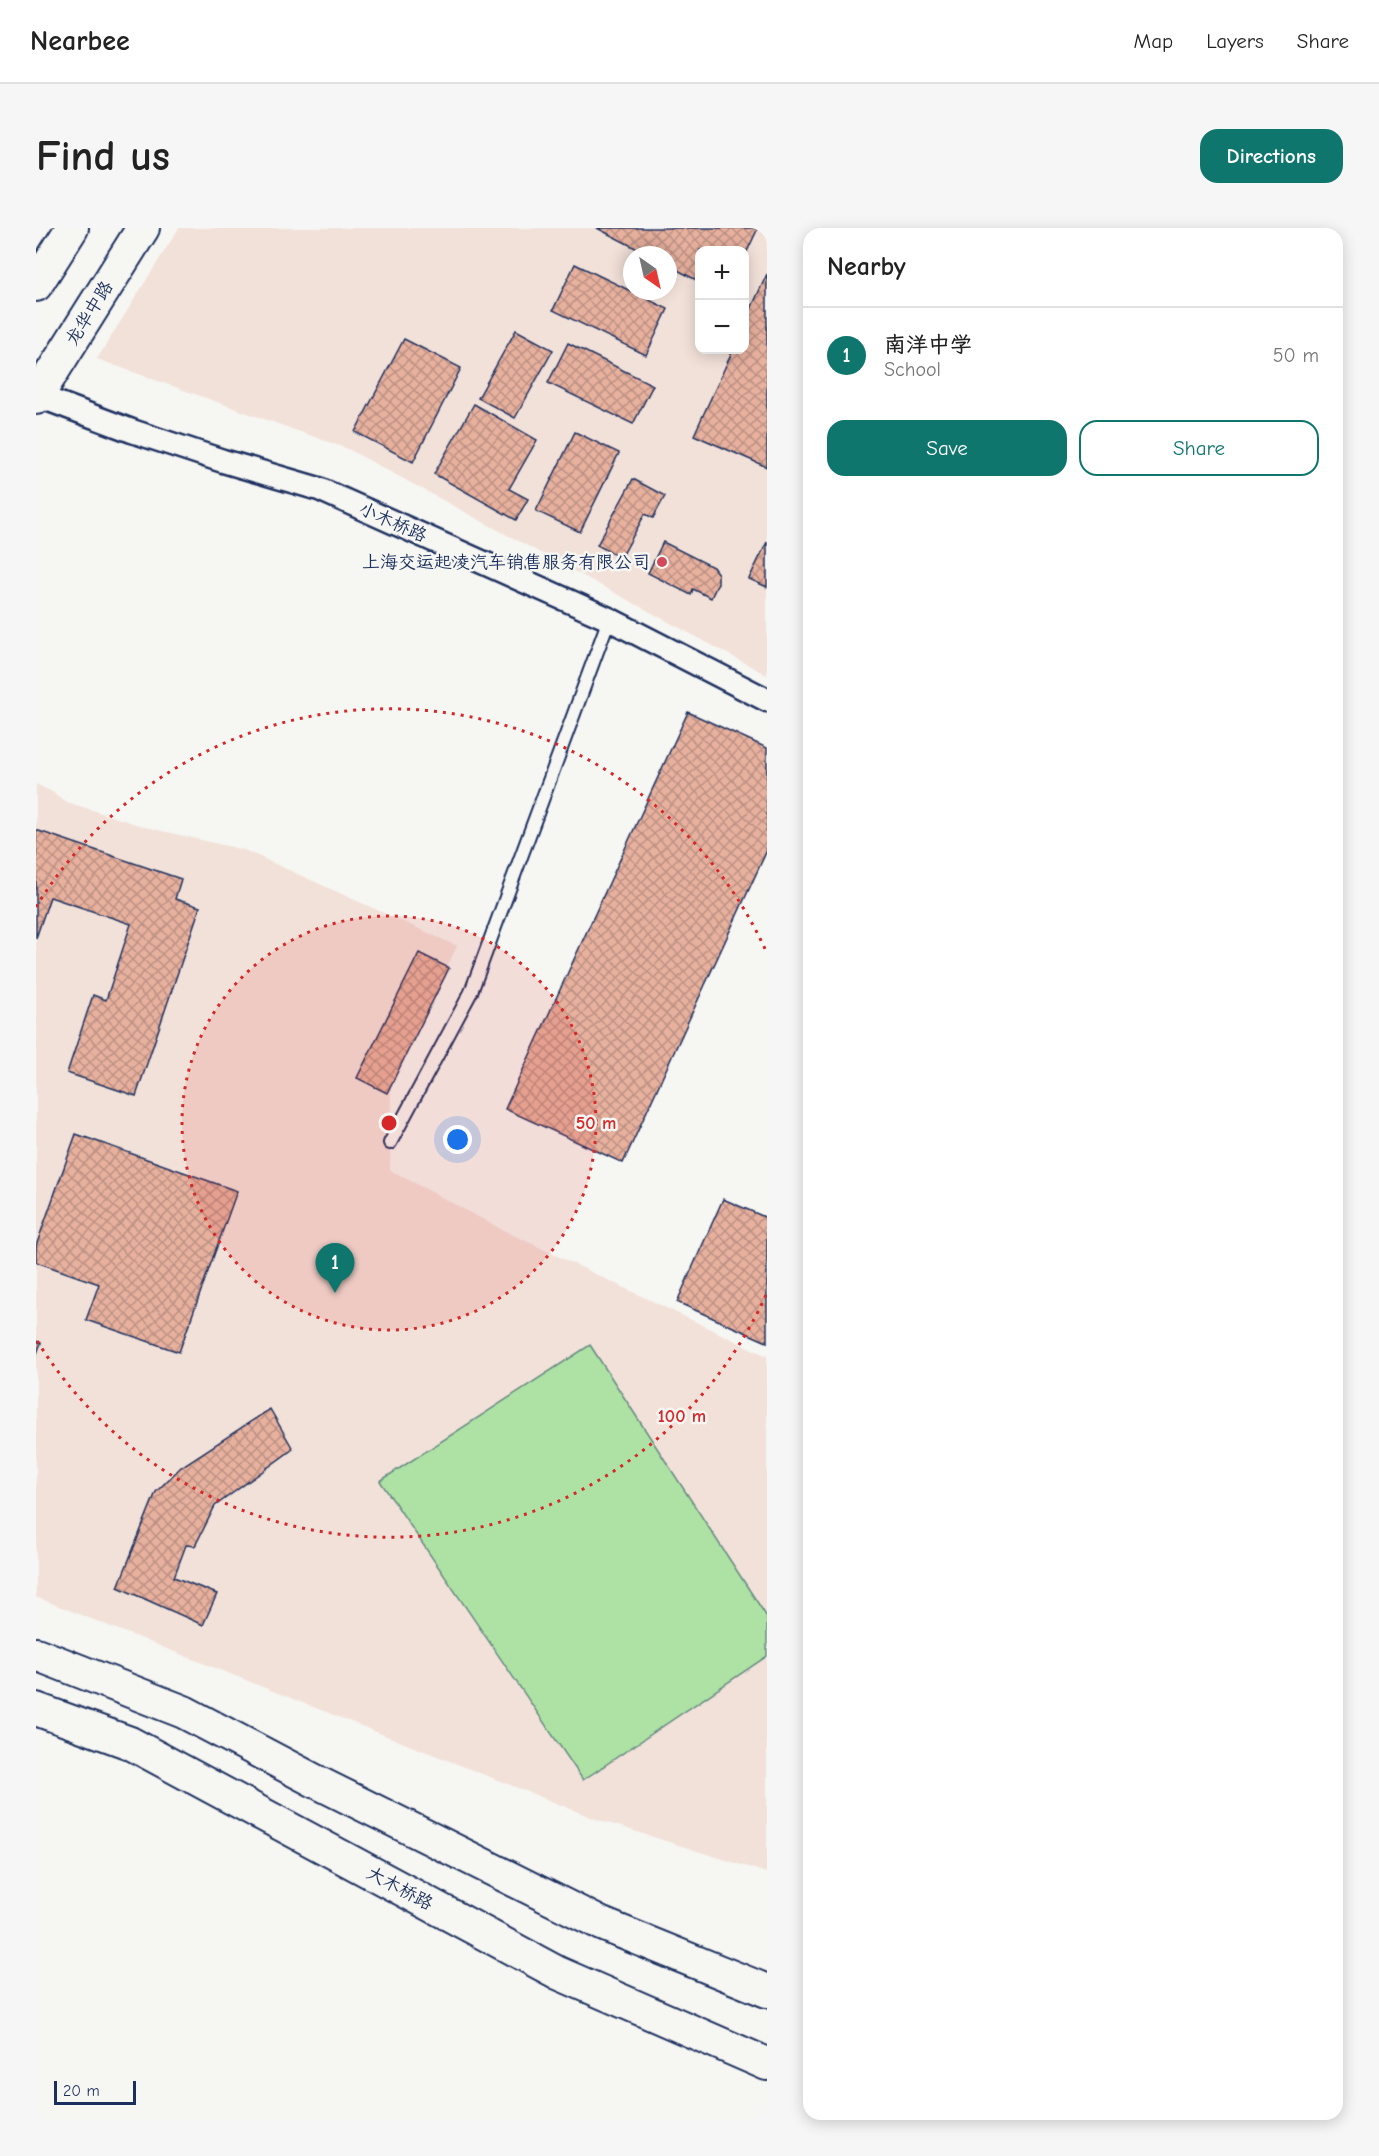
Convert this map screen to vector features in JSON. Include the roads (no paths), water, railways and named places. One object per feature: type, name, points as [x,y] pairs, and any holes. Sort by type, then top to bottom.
[{"type":"street","points":[[36,285],[72,228]]},
{"type":"street","name":"龙华中路","points":[[36,396],[143,228]]},
{"type":"street","name":"小木桥路","points":[[36,396],[132,431],[319,489],[609,619],[767,700]]},
{"type":"street","points":[[36,1654],[184,1712],[602,1924],[767,1991]]},
{"type":"street","name":"大木桥路","points":[[36,1709],[130,1743],[558,1973],[767,2064]]},
{"type":"lane","points":[[390,1143],[471,992],[609,619]]},
{"type":"place","name":"上海交运起凌汽车销售服务有限公司","points":[[662,562]]},
{"type":"place","name":"南洋中学","points":[[335,1293]]}]
